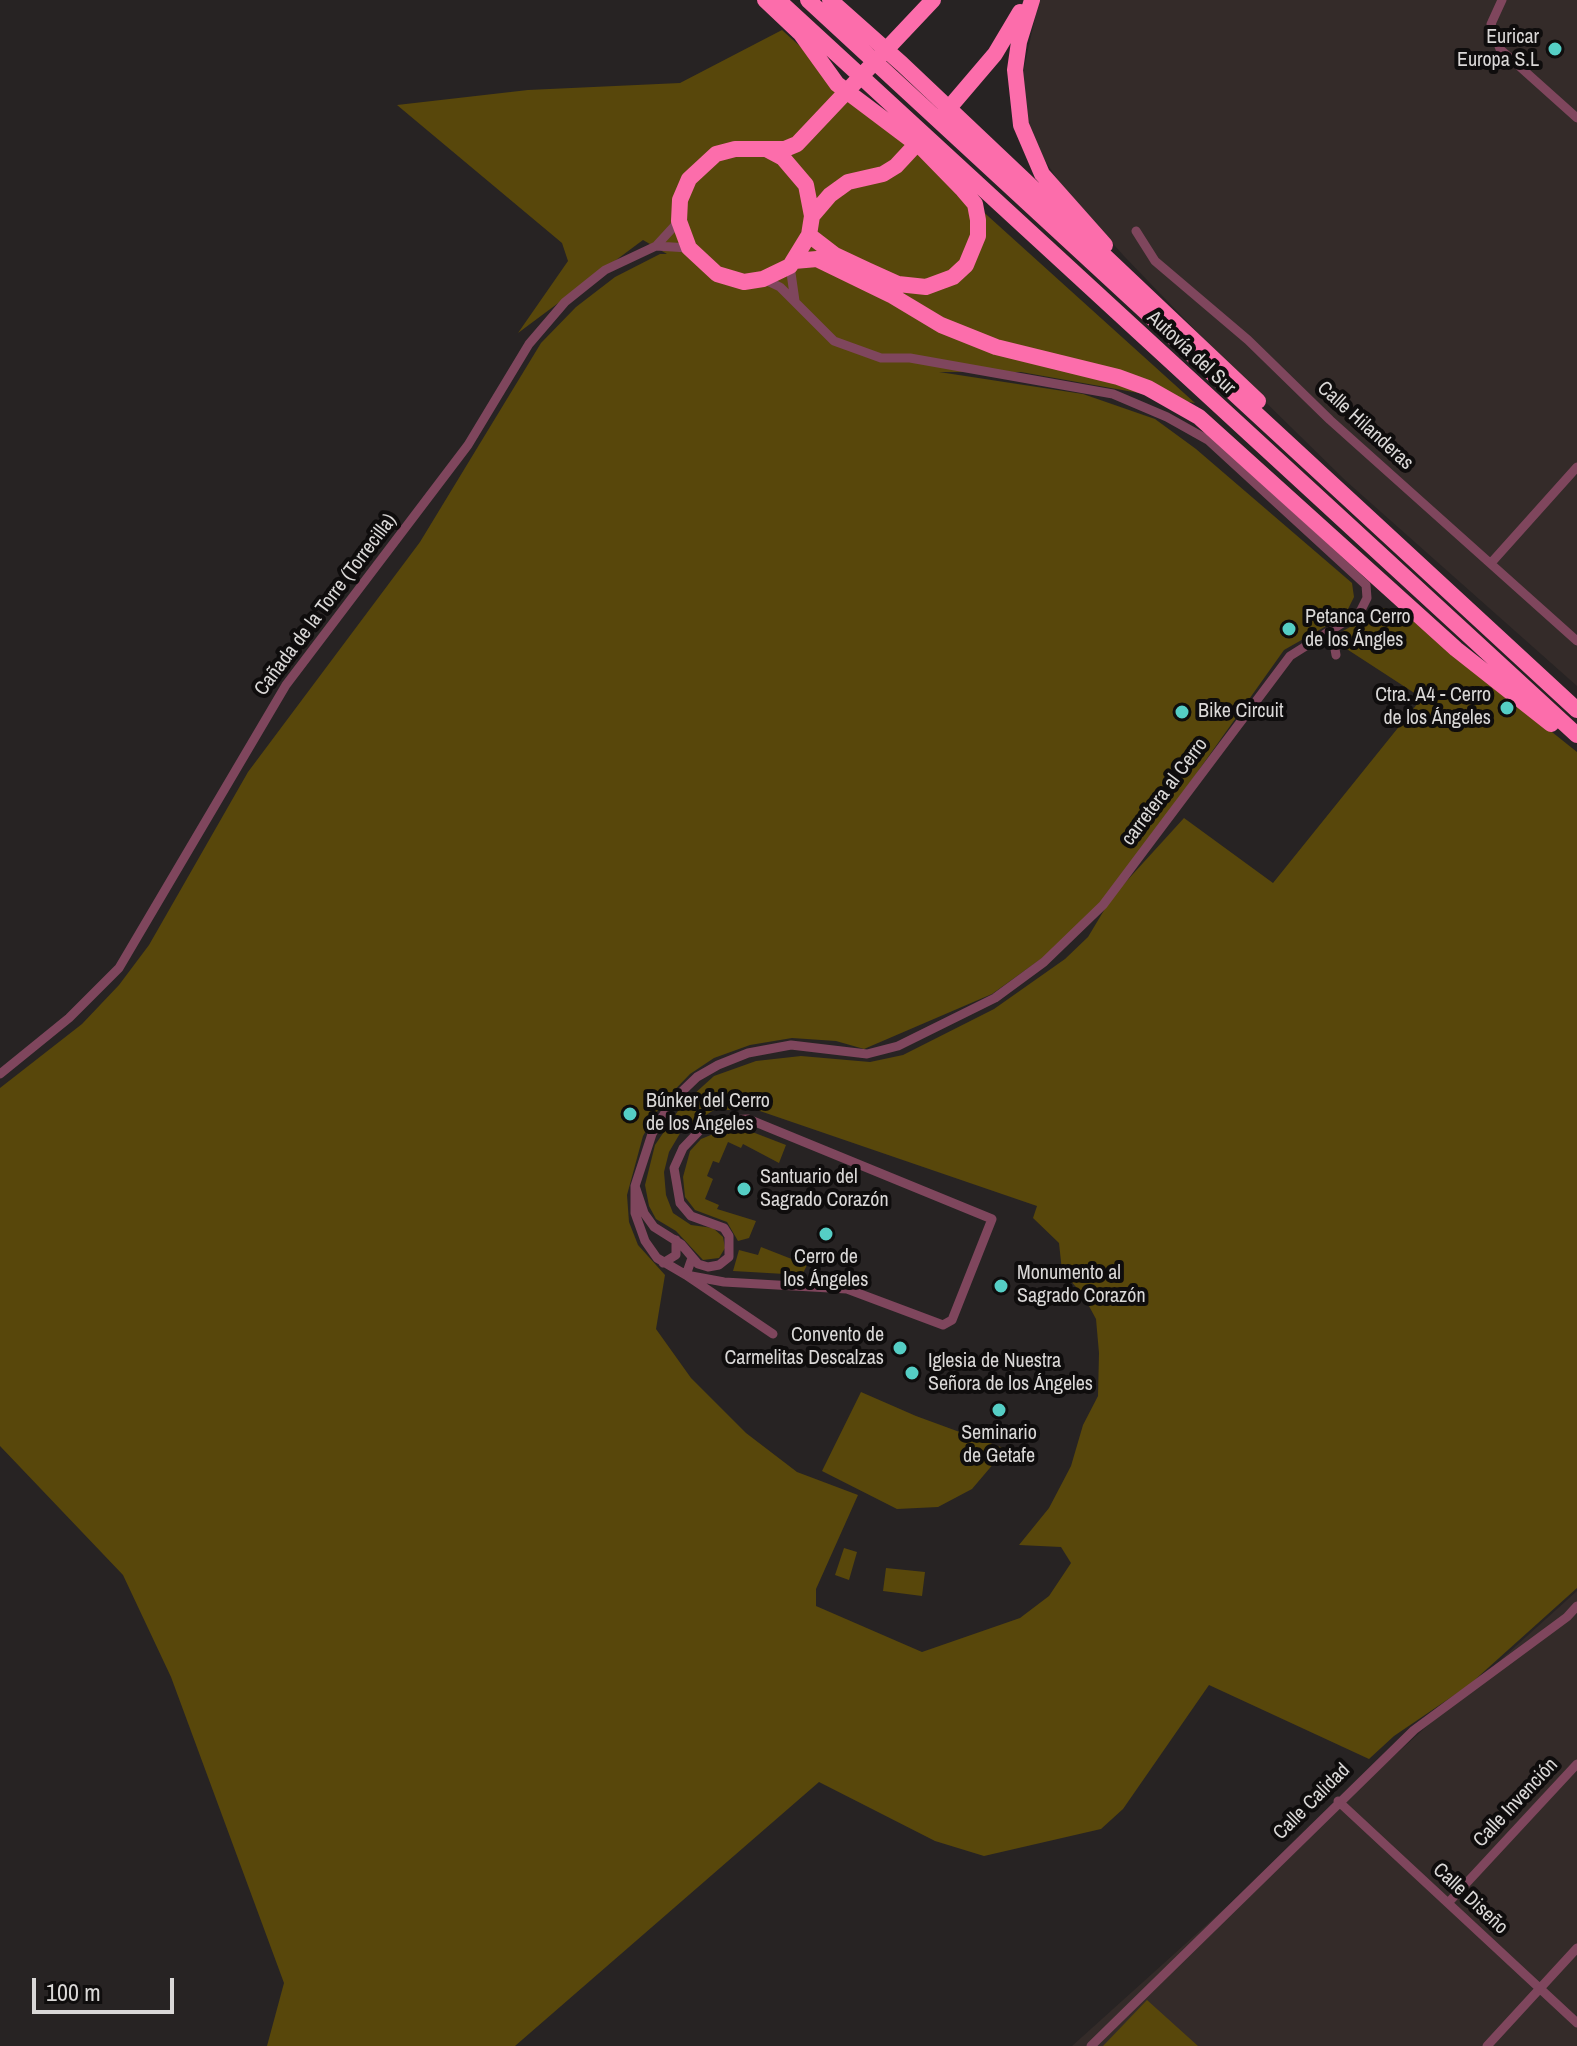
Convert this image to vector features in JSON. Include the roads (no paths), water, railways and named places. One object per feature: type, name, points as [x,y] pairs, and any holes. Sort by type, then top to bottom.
[{"type":"highway","points":[[765,0],[801,34],[837,84],[922,148],[963,190],[975,204],[978,220],[978,236],[966,265],[953,277],[926,287],[898,284],[835,255],[809,235]]},
{"type":"highway","name":"Autovía del Sur","points":[[778,0],[1577,735]]},
{"type":"highway","name":"Autovía del Sur","points":[[808,0],[1577,710]]},
{"type":"highway","points":[[931,0],[830,113],[797,144],[785,149],[735,149],[716,154],[689,179],[680,200],[679,221],[689,248],[717,274],[744,282],[763,279],[792,264],[817,259],[891,295],[941,325],[996,347],[1118,377],[1148,388],[1199,417],[1456,649],[1577,745]]},
{"type":"highway","points":[[812,216],[830,195],[848,182],[883,174],[896,166],[974,82],[1008,35],[1025,0]]},
{"type":"highway","points":[[1032,0],[1019,42],[1015,70],[1016,99],[1029,151],[1042,174],[1164,312]]},
{"type":"highway","points":[[836,4],[1285,426],[1310,463]]},
{"type":"highway","points":[[766,149],[783,158],[806,185],[812,216],[809,235],[792,264]]},
{"type":"street","points":[[1502,0],[1491,24],[1500,49],[1577,118]]},
{"type":"street","name":"Cañada de la Torre (Torrecilla)","points":[[0,1074],[69,1018],[119,968],[286,685],[468,445],[529,344],[565,302],[605,270],[656,246],[679,221]]},
{"type":"street","name":"Calle Hilanderas","points":[[1136,231],[1155,261],[1248,340],[1330,420],[1577,641]]},
{"type":"street","points":[[656,246],[689,248]]},
{"type":"street","points":[[792,264],[795,301]]},
{"type":"street","points":[[763,279],[780,287],[795,301]]},
{"type":"street","name":"carretera al Cerro","points":[[635,1186],[652,1134],[672,1101],[697,1077],[718,1065],[748,1053],[791,1045],[867,1054],[898,1046],[995,998],[1044,962],[1103,905],[1290,656],[1360,612],[1367,598],[1366,585],[1208,440],[1113,394],[910,358],[881,358],[834,341],[795,301]]},
{"type":"street","points":[[1491,563],[1577,467]]},
{"type":"street","points":[[1332,631],[1336,655]]},
{"type":"street","points":[[635,1186],[644,1213],[654,1227],[676,1240],[692,1258],[708,1267],[719,1265],[729,1257],[729,1236],[715,1222],[701,1222],[680,1203],[674,1168],[683,1148],[703,1127],[725,1120],[748,1119],[992,1219],[952,1320],[943,1325],[847,1289],[724,1282],[686,1275]]},
{"type":"street","points":[[635,1186],[635,1213],[645,1241],[663,1263],[773,1334]]},
{"type":"street","points":[[663,1263],[676,1255],[676,1240]]},
{"type":"street","points":[[686,1275],[692,1258]]},
{"type":"street","name":"Calle Calidad","points":[[1091,2046],[1414,1730],[1577,1606]]},
{"type":"street","name":"Calle Invención","points":[[1448,1903],[1577,1764]]},
{"type":"street","name":"Calle Diseño","points":[[1338,1801],[1577,2023]]},
{"type":"street","points":[[1487,2046],[1577,1948]]},
{"type":"place","name":"Euricar Europa S.L","points":[[1555,49]]},
{"type":"place","name":"Petanca Cerro de los Ángles","points":[[1289,629]]},
{"type":"place","name":"Ctra. A4 - Cerro de los Ángeles","points":[[1507,708]]},
{"type":"place","name":"Bike Circuit","points":[[1182,712]]},
{"type":"place","name":"Búnker del Cerro de los Ángeles","points":[[630,1114]]},
{"type":"place","name":"Santuario del Sagrado Corazón","points":[[744,1189]]},
{"type":"place","name":"Cerro de los Ángeles","points":[[826,1234]]},
{"type":"place","name":"Monumento al Sagrado Corazón","points":[[1001,1286]]},
{"type":"place","name":"Convento de Carmelitas Descalzas","points":[[900,1348]]},
{"type":"place","name":"Iglesia de Nuestra Señora de los Ángeles","points":[[912,1373]]},
{"type":"place","name":"Seminario de Getafe","points":[[999,1410]]}]
